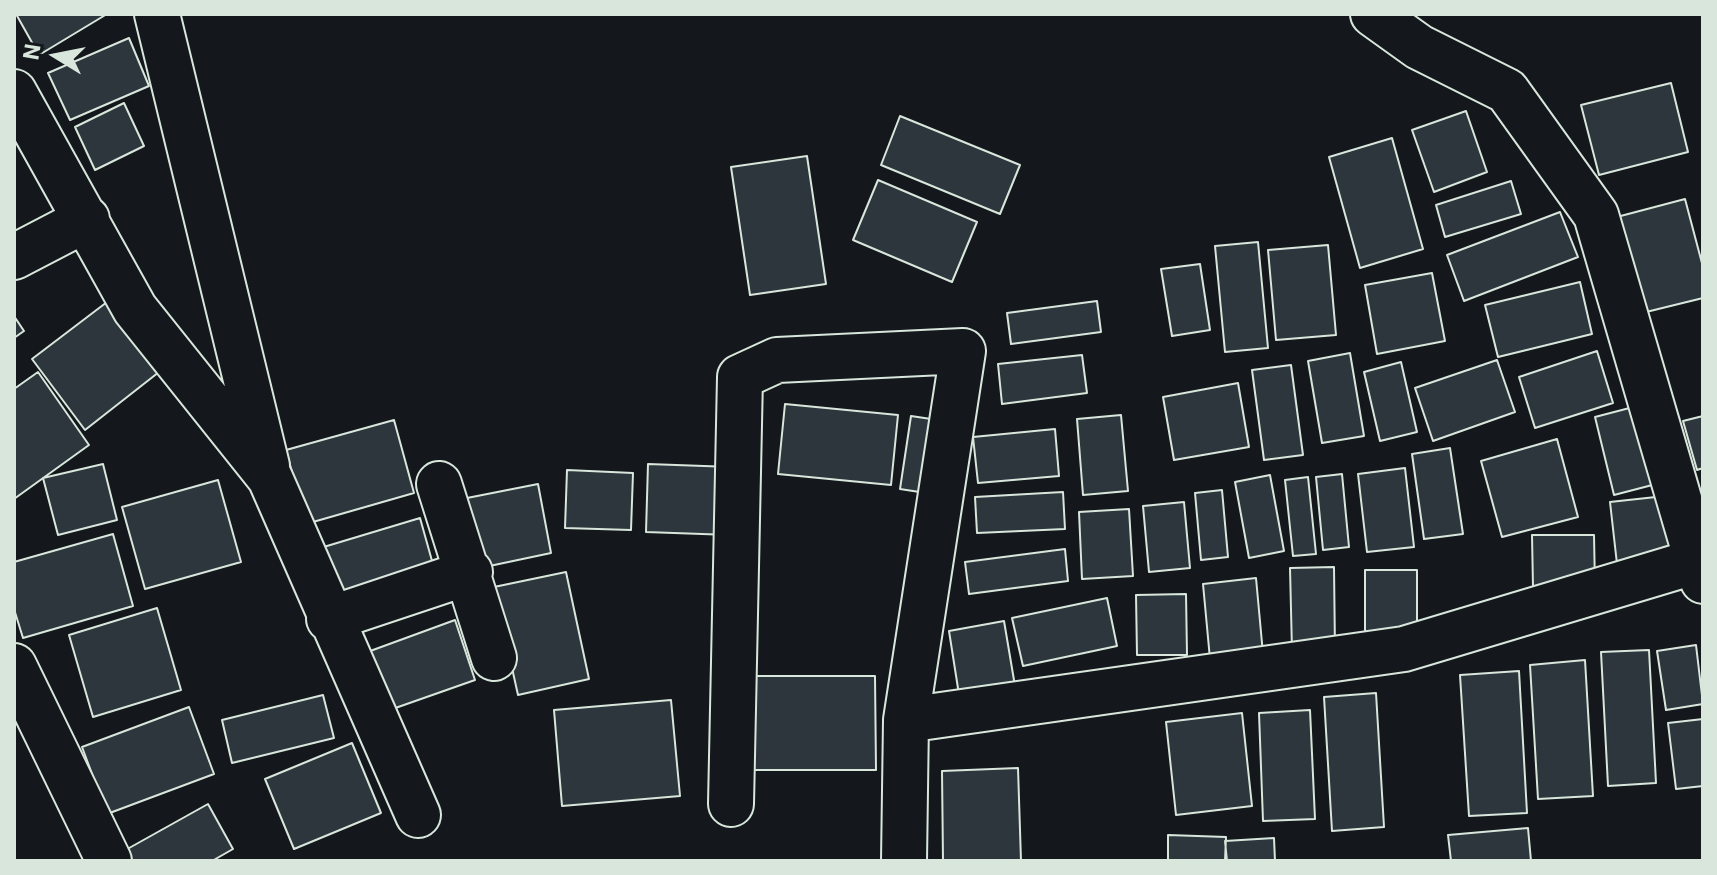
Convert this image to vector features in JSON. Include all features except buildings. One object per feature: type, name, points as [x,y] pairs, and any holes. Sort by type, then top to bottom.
[{"type":"street","points":[[157,14],[270,478],[329,619],[418,815]]},
{"type":"street","points":[[906,720],[1404,649],[1700,571],[1596,215],[1507,91],[1419,47],[1373,14]]},
{"type":"street","points":[[14,92],[135,309],[270,478]]},
{"type":"street","points":[[14,257],[87,219]]},
{"type":"street","points":[[731,804],[740,377],[777,360],[963,351],[906,720],[904,861]]},
{"type":"street","points":[[439,484],[470,572],[494,658]]},
{"type":"street","points":[[329,619],[470,572]]},
{"type":"street","points":[[14,666],[109,861]]}]
